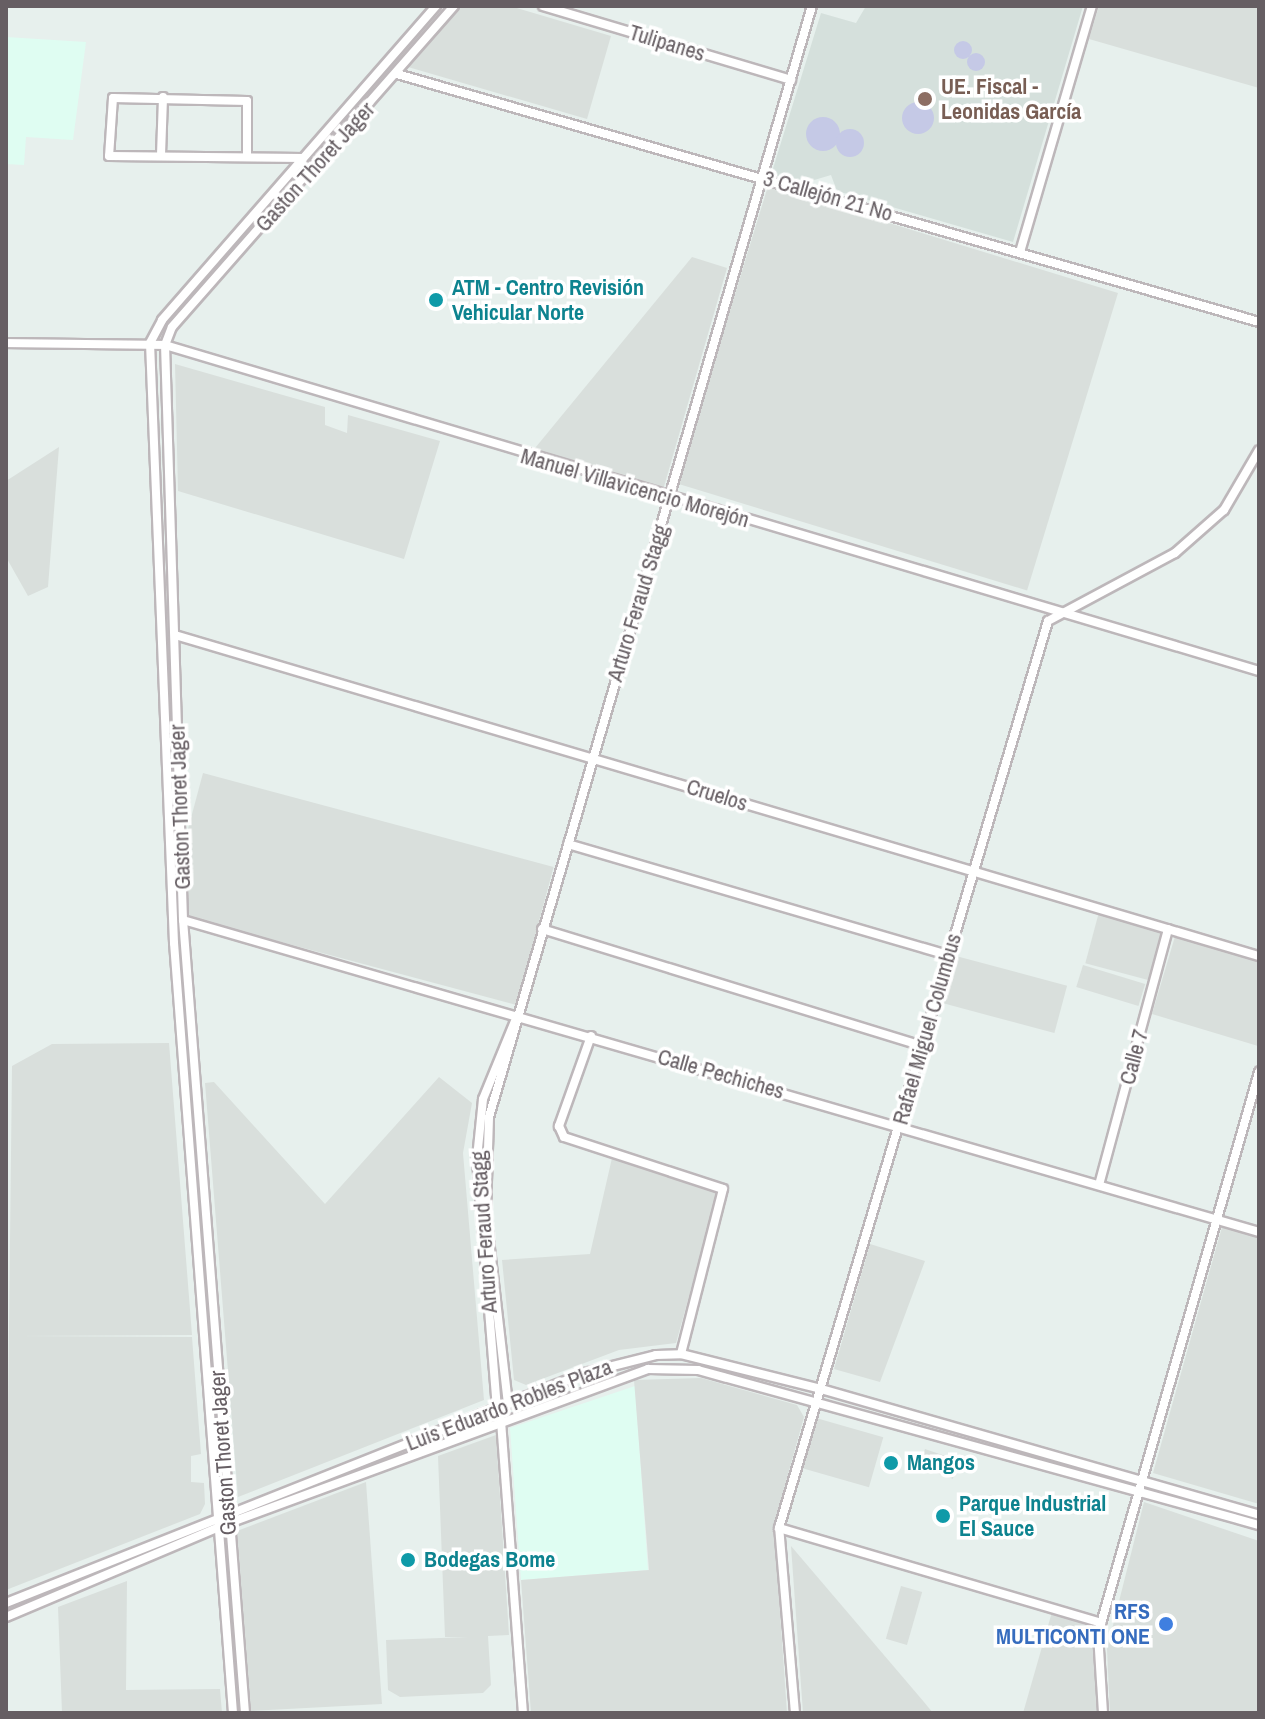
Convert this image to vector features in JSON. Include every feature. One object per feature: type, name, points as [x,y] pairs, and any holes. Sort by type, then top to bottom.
[{"type":"street","name":"Gaston Thoret Jager","points":[[245,1713],[224,1521],[172,913],[150,343],[162,320],[436,6]]},
{"type":"street","name":"Gaston Thoret Jager","points":[[233,1713],[224,1521],[183,920],[165,345],[172,327],[454,6]]},
{"type":"street","name":"Tulipanes","points":[[543,6],[791,80]]},
{"type":"street","name":"Arturo Feraud Stagg","points":[[508,1404],[485,1159],[517,1016],[812,6]]},
{"type":"street","points":[[1020,252],[1092,6]]},
{"type":"street","name":"3 Callejón 21 No","points":[[397,74],[1259,322]]},
{"type":"street","points":[[247,155],[250,103],[115,96],[106,151],[303,158]]},
{"type":"street","points":[[161,155],[163,97]]},
{"type":"street","name":"Manuel Villavicencio Morejón","points":[[6,343],[165,345],[670,498],[1259,671]]},
{"type":"street","points":[[1054,612],[1175,553],[1224,510],[1259,450]]},
{"type":"street","name":"Rafael Miguel Columbus","points":[[795,1713],[779,1528],[973,871],[1054,612]]},
{"type":"street","name":"Cruelos","points":[[175,635],[1259,956]]},
{"type":"street","points":[[568,844],[948,955]]},
{"type":"street","name":"Calle Pechiches","points":[[183,920],[1259,1232]]},
{"type":"street","points":[[542,929],[922,1046]]},
{"type":"street","name":"Calle 7","points":[[1099,1185],[1168,929]]},
{"type":"street","name":"Arturo Feraud Stagg","points":[[497,1409],[477,1158],[483,1099],[517,1016]]},
{"type":"street","points":[[591,1036],[559,1126],[564,1137],[723,1189],[681,1354]]},
{"type":"street","points":[[1103,1713],[1101,1623],[1259,1072]]},
{"type":"street","name":"Luis Eduardo Robles Plaza","points":[[6,1617],[224,1521],[613,1362],[681,1354],[821,1389],[1140,1485],[1259,1525]]},
{"type":"street","name":"Luis Eduardo Robles Plaza","points":[[6,1603],[501,1421],[625,1372],[677,1367],[1259,1515]]},
{"type":"street","points":[[501,1421],[523,1713]]},
{"type":"street","points":[[779,1528],[1101,1623]]},
{"type":"shaded area","points":[[462,6],[510,6],[611,36],[587,119],[408,67]]},
{"type":"shaded area","name":"UE. Fiscal - Leonidas García","points":[[866,6],[1083,6],[1013,242],[837,191],[831,175],[801,184],[771,175],[821,13],[856,23]]},
{"type":"shaded area","points":[[1099,6],[1259,6],[1259,88],[1089,39]]},
{"type":"shaded area","points":[[6,37],[86,42],[73,140],[26,137],[24,165],[6,164]]},
{"type":"shaded area","points":[[959,41],[967,41],[972,50],[970,57],[959,59],[954,54],[954,46]]},
{"type":"shaded area","points":[[972,53],[980,53],[985,62],[983,69],[972,71],[967,66],[967,58]]},
{"type":"shaded area","points":[[918,102],[929,107],[934,118],[929,129],[918,134],[907,129],[902,118],[907,107]]},
{"type":"shaded area","points":[[823,117],[835,122],[840,134],[835,146],[823,151],[811,146],[806,134],[811,122]]},
{"type":"shaded area","points":[[850,129],[860,133],[864,143],[860,153],[850,157],[840,153],[836,143],[840,133]]},
{"type":"shaded area","points":[[768,186],[1118,293],[1027,590],[677,483]]},
{"type":"shaded area","points":[[692,257],[727,268],[663,490],[531,453]]},
{"type":"shaded area","points":[[175,364],[325,407],[325,425],[347,433],[348,415],[440,441],[404,559],[178,491]]},
{"type":"shaded area","points":[[59,447],[48,587],[28,596],[6,557],[6,481]]},
{"type":"shaded area","points":[[203,773],[554,867],[517,1005],[166,911]]},
{"type":"shaded area","points":[[1099,912],[1162,929],[1148,980],[1085,963]]},
{"type":"shaded area","points":[[1176,933],[1259,959],[1258,1046],[1152,1014]]},
{"type":"shaded area","points":[[956,956],[1067,986],[1054,1033],[943,1003]]},
{"type":"shaded area","points":[[1083,965],[1145,984],[1138,1006],[1076,987]]},
{"type":"shaded area","points":[[169,1043],[192,1335],[22,1336],[192,1337],[201,1454],[191,1456],[191,1482],[204,1483],[205,1504],[200,1514],[6,1590],[12,1066],[52,1044]]},
{"type":"shaded area","points":[[439,1077],[472,1103],[463,1153],[484,1400],[238,1497],[205,1083],[214,1082],[325,1204]]},
{"type":"shaded area","points":[[612,1158],[711,1187],[717,1195],[676,1343],[619,1350],[526,1385],[514,1380],[502,1260],[590,1254]]},
{"type":"shaded area","points":[[1222,1227],[1259,1237],[1259,1504],[1153,1473]]},
{"type":"shaded area","points":[[870,1244],[925,1261],[880,1382],[834,1369]]},
{"type":"shaded area","points":[[701,1378],[797,1405],[804,1417],[774,1525],[787,1713],[531,1713],[521,1580],[649,1570],[634,1380]]},
{"type":"shaded area","points":[[635,1386],[648,1570],[521,1580],[510,1428]]},
{"type":"shaded area","points":[[816,1418],[883,1437],[869,1487],[802,1468]]},
{"type":"shaded area","points":[[496,1435],[509,1635],[488,1636],[491,1685],[483,1693],[400,1697],[388,1690],[386,1640],[468,1637],[445,1637],[438,1456]]},
{"type":"shaded area","points":[[925,1449],[959,1461],[953,1479],[919,1467]]},
{"type":"shaded area","points":[[366,1482],[382,1704],[251,1711],[237,1531]]},
{"type":"shaded area","name":"RFS MULTICONTI ONE","points":[[1144,1502],[1259,1541],[1259,1713],[1110,1713],[1107,1649]]},
{"type":"shaded area","points":[[791,1546],[924,1702],[933,1713],[803,1713]]},
{"type":"shaded area","points":[[127,1581],[126,1690],[220,1689],[222,1713],[62,1713],[58,1607]]},
{"type":"shaded area","points":[[901,1586],[922,1592],[907,1645],[886,1639]]},
{"type":"shaded area","points":[[1052,1612],[1093,1628],[1097,1713],[1023,1713]]},
{"type":"place","name":"UE. Fiscal - Leonidas García","points":[[925,99]]},
{"type":"place","name":"ATM - Centro Revisión Vehicular Norte","points":[[436,300]]},
{"type":"place","name":"Mangos","points":[[891,1463]]},
{"type":"place","name":"Parque Industrial El Sauce","points":[[943,1516]]},
{"type":"place","name":"Bodegas Bome","points":[[408,1560]]},
{"type":"place","name":"RFS MULTICONTI ONE","points":[[1166,1624]]}]
